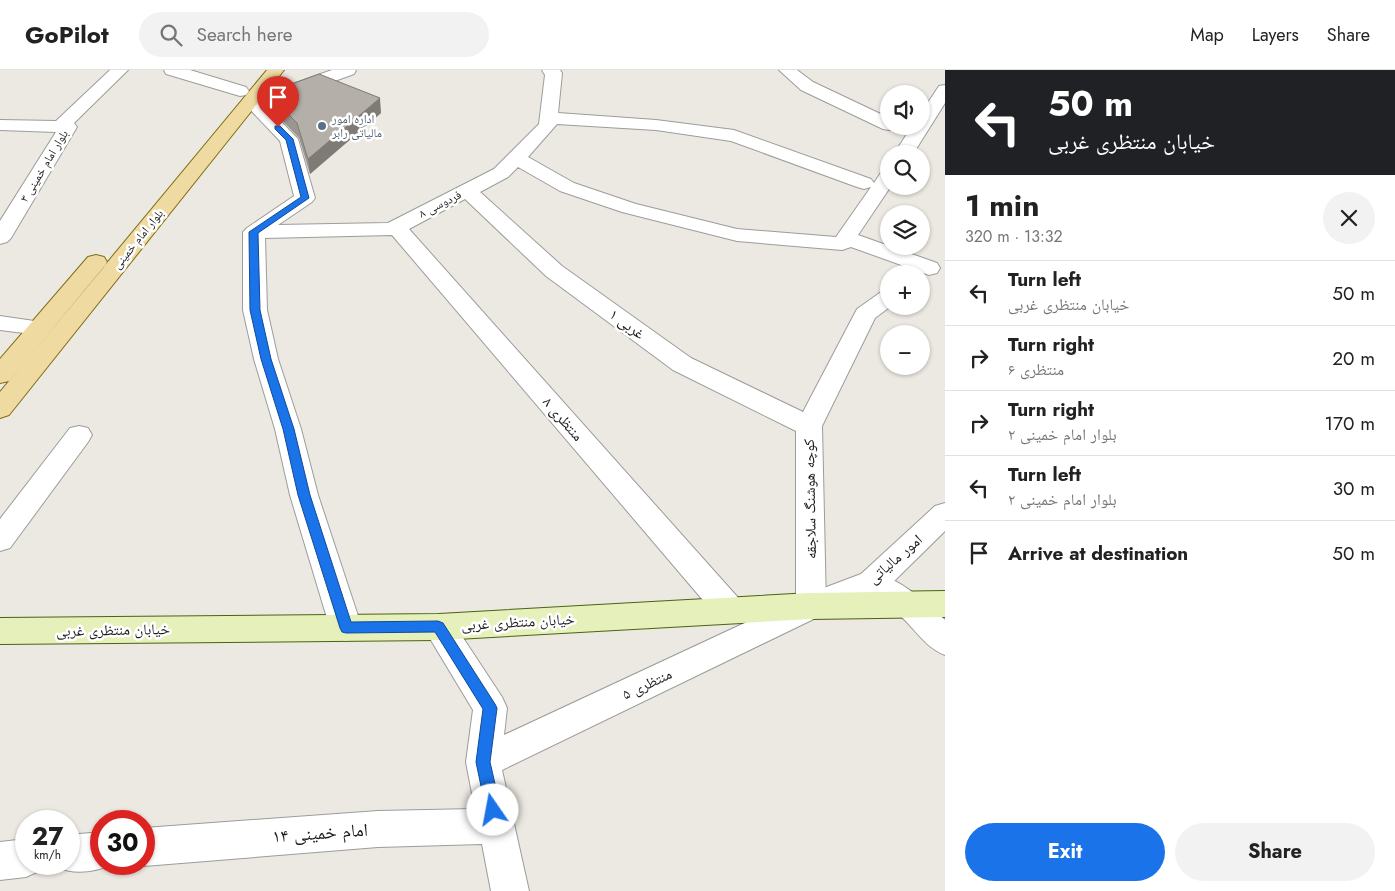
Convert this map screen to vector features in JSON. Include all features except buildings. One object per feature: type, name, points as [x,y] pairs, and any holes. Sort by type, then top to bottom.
[{"type":"main road","name":"بلوار امام خمینی","points":[[0,375],[40,328],[259,98],[258,70]]},
{"type":"main road","name":"بلوار امام خمینی","points":[[0,409],[259,98],[276,70]]},
{"type":"main road","name":"خیابان منتظری غربی","points":[[0,631],[438,627],[811,606],[907,603],[945,604]]},
{"type":"street","points":[[60,126],[120,70]]},
{"type":"street","points":[[172,70],[259,98],[348,70]]},
{"type":"street","name":"فردوسی ۸","points":[[254,232],[393,229],[501,173],[548,124],[554,73],[550,70]]},
{"type":"street","points":[[787,70],[807,86],[880,121]]},
{"type":"street","points":[[909,145],[945,90]]},
{"type":"street","points":[[259,98],[289,139],[305,198],[254,232],[255,310],[266,359],[288,429],[304,495],[346,628]]},
{"type":"street","points":[[549,118],[656,125],[734,136],[864,183]]},
{"type":"street","name":"بلوار امام خمینی ۳","points":[[0,124],[68,127],[0,238]]},
{"type":"street","points":[[910,135],[915,137]]},
{"type":"street","points":[[516,158],[567,187],[629,208],[737,235],[842,244]]},
{"type":"street","points":[[880,188],[846,238],[932,267]]},
{"type":"street","name":"غربی ۱","points":[[467,190],[554,271],[682,364],[809,426]]},
{"type":"street","name":"منتظری ۸","points":[[396,227],[730,610]]},
{"type":"street","name":"کوچه هوشنگ سلاجقه","points":[[811,606],[809,426],[865,314],[880,303]]},
{"type":"street","points":[[0,323],[40,328]]},
{"type":"street","points":[[0,540],[79,435]]},
{"type":"street","name":"امور مالیاتی","points":[[811,606],[872,583],[945,514]]},
{"type":"street","points":[[872,583],[907,603],[945,641]]},
{"type":"street","name":"منتظری ۵","points":[[483,762],[811,606]]},
{"type":"street","points":[[438,627],[490,708],[483,762],[510,891]]},
{"type":"street","name":"امام خمینی ۱۴","points":[[155,846],[378,829],[497,826]]},
{"type":"street","points":[[0,861],[15,859]]},
{"type":"place","name":"اداره امور مالیاتی رابر","points":[[322,126]]},
{"type":"route","points":[[278,127],[289,139],[305,198],[254,232],[255,310],[266,359],[288,429],[298,476],[346,628],[438,627],[490,708],[483,762],[493,810]]}]
